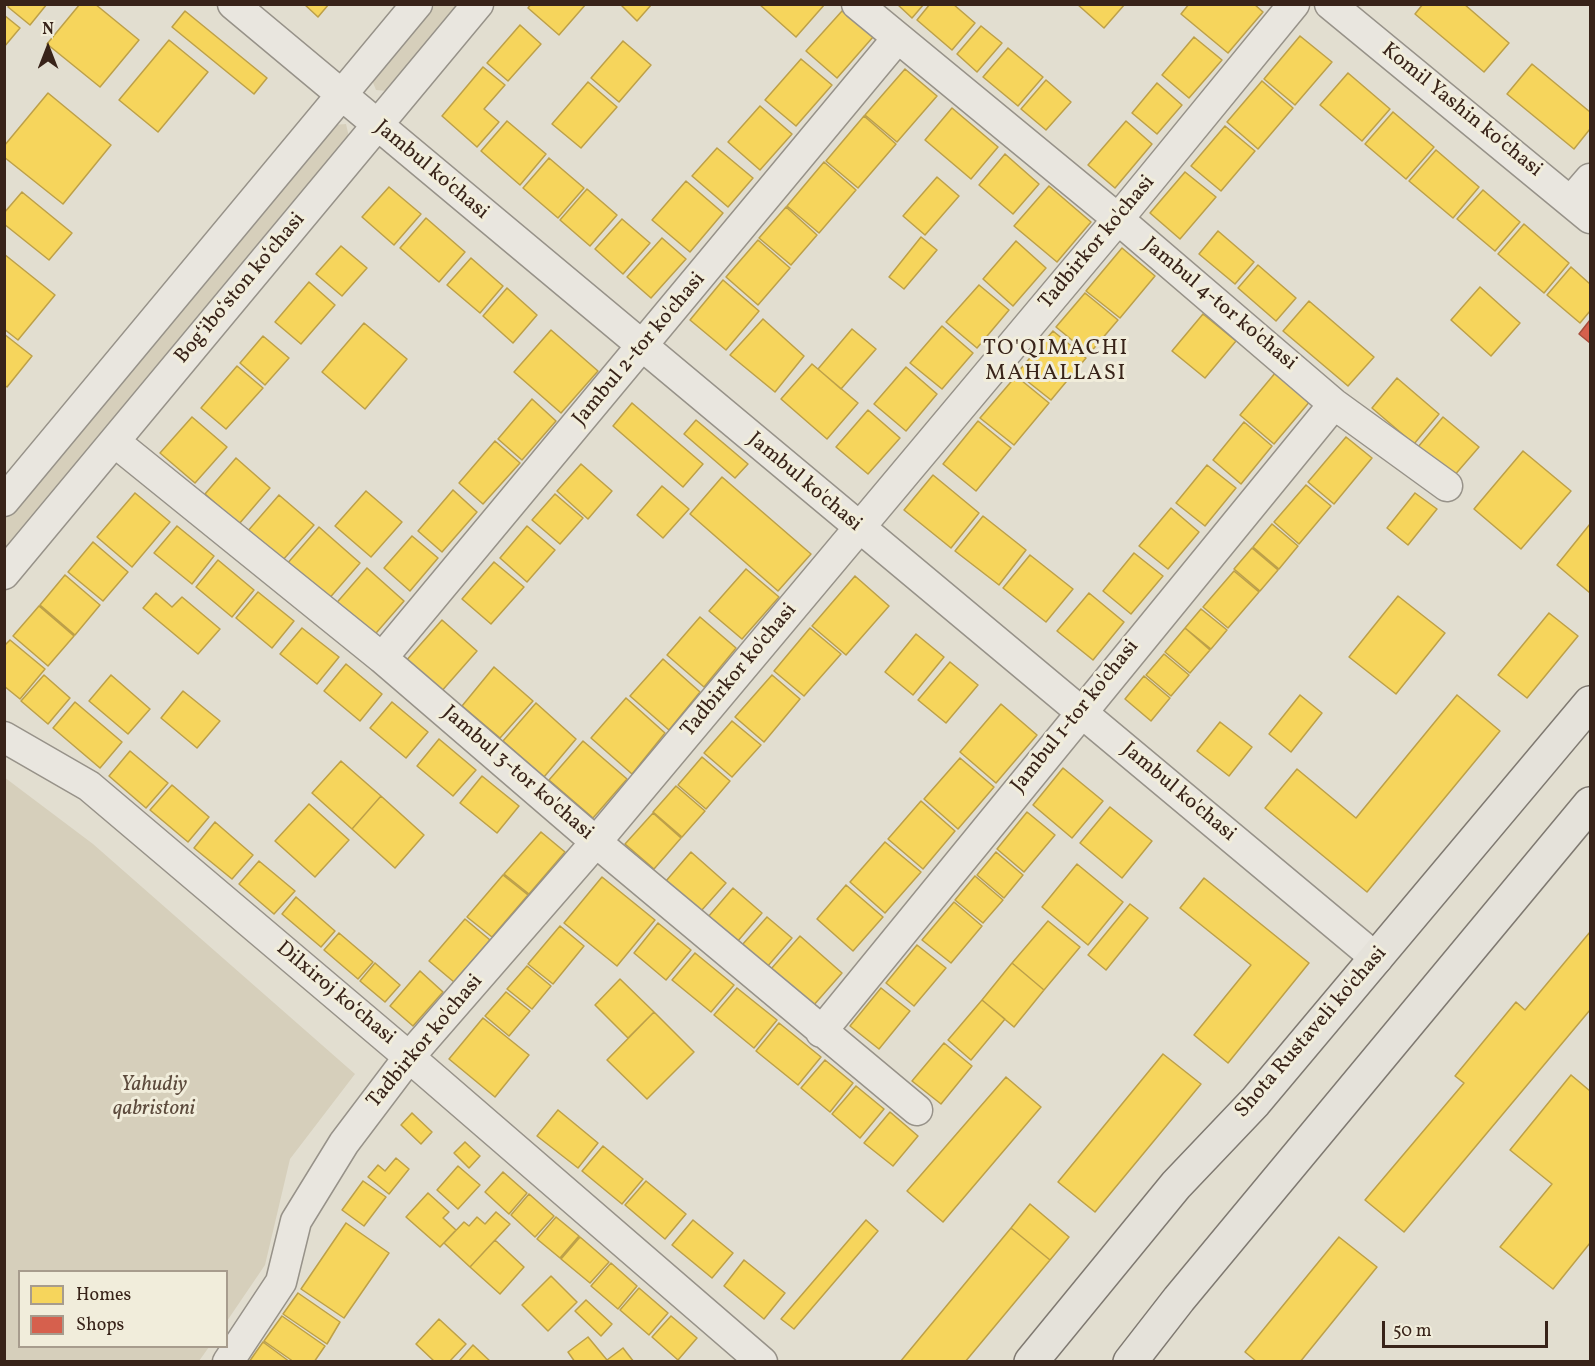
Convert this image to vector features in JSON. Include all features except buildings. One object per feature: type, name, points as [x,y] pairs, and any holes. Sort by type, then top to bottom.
[{"type":"main road","name":"Shota Rustaveli ko'chasi","points":[[1031,1362],[1176,1185],[1255,1101],[1377,959],[1590,703]]},
{"type":"main road","points":[[1130,1362],[1179,1299],[1590,804]]},
{"type":"street","name":"Jambul ko'chasi","points":[[233,4],[859,529],[1377,959]]},
{"type":"street","points":[[4,501],[417,4]]},
{"type":"street","name":"Bogʻiboʻston koʻchasi","points":[[4,574],[478,4]]},
{"type":"street","name":"Jambul 4-tor ko'chasi","points":[[857,4],[896,40],[1118,219],[1334,404],[1447,486]]},
{"type":"street","name":"Tadbirkor ko'chasi","points":[[228,1362],[281,1282],[296,1221],[344,1143],[410,1057],[596,842],[859,529],[1294,4]]},
{"type":"street","name":"Komil Yashin koʻchasi","points":[[1330,4],[1581,209]]},
{"type":"street","name":"Jambul 2-tor ko'chasi","points":[[382,658],[896,40]]},
{"type":"street","points":[[1581,209],[1590,179]]},
{"type":"street","name":"Jambul 1-tor ko'chasi","points":[[821,1032],[1080,712],[1334,404]]},
{"type":"street","name":"Jambul 3-tor ko'chasi","points":[[115,442],[382,658],[596,842],[917,1110]]},
{"type":"street","name":"Dilxiroj ko‘chasi","points":[[4,737],[89,786],[410,1057],[762,1362]]},
{"type":"green space","points":[[435,5],[459,5],[387,91],[376,90],[372,80]]},
{"type":"green space","points":[[346,124],[349,137],[5,555],[5,519],[333,125]]},
{"type":"green space","name":"Yahudiy qabristoni","points":[[4,777],[93,844],[355,1074],[290,1159],[265,1265],[228,1320],[228,1270],[18,1270],[18,1348],[208,1348],[199,1361],[5,1361]]},
{"type":"district","name":"TO'QIMACHI MAHALLASI","points":[[1056,362]]}]
